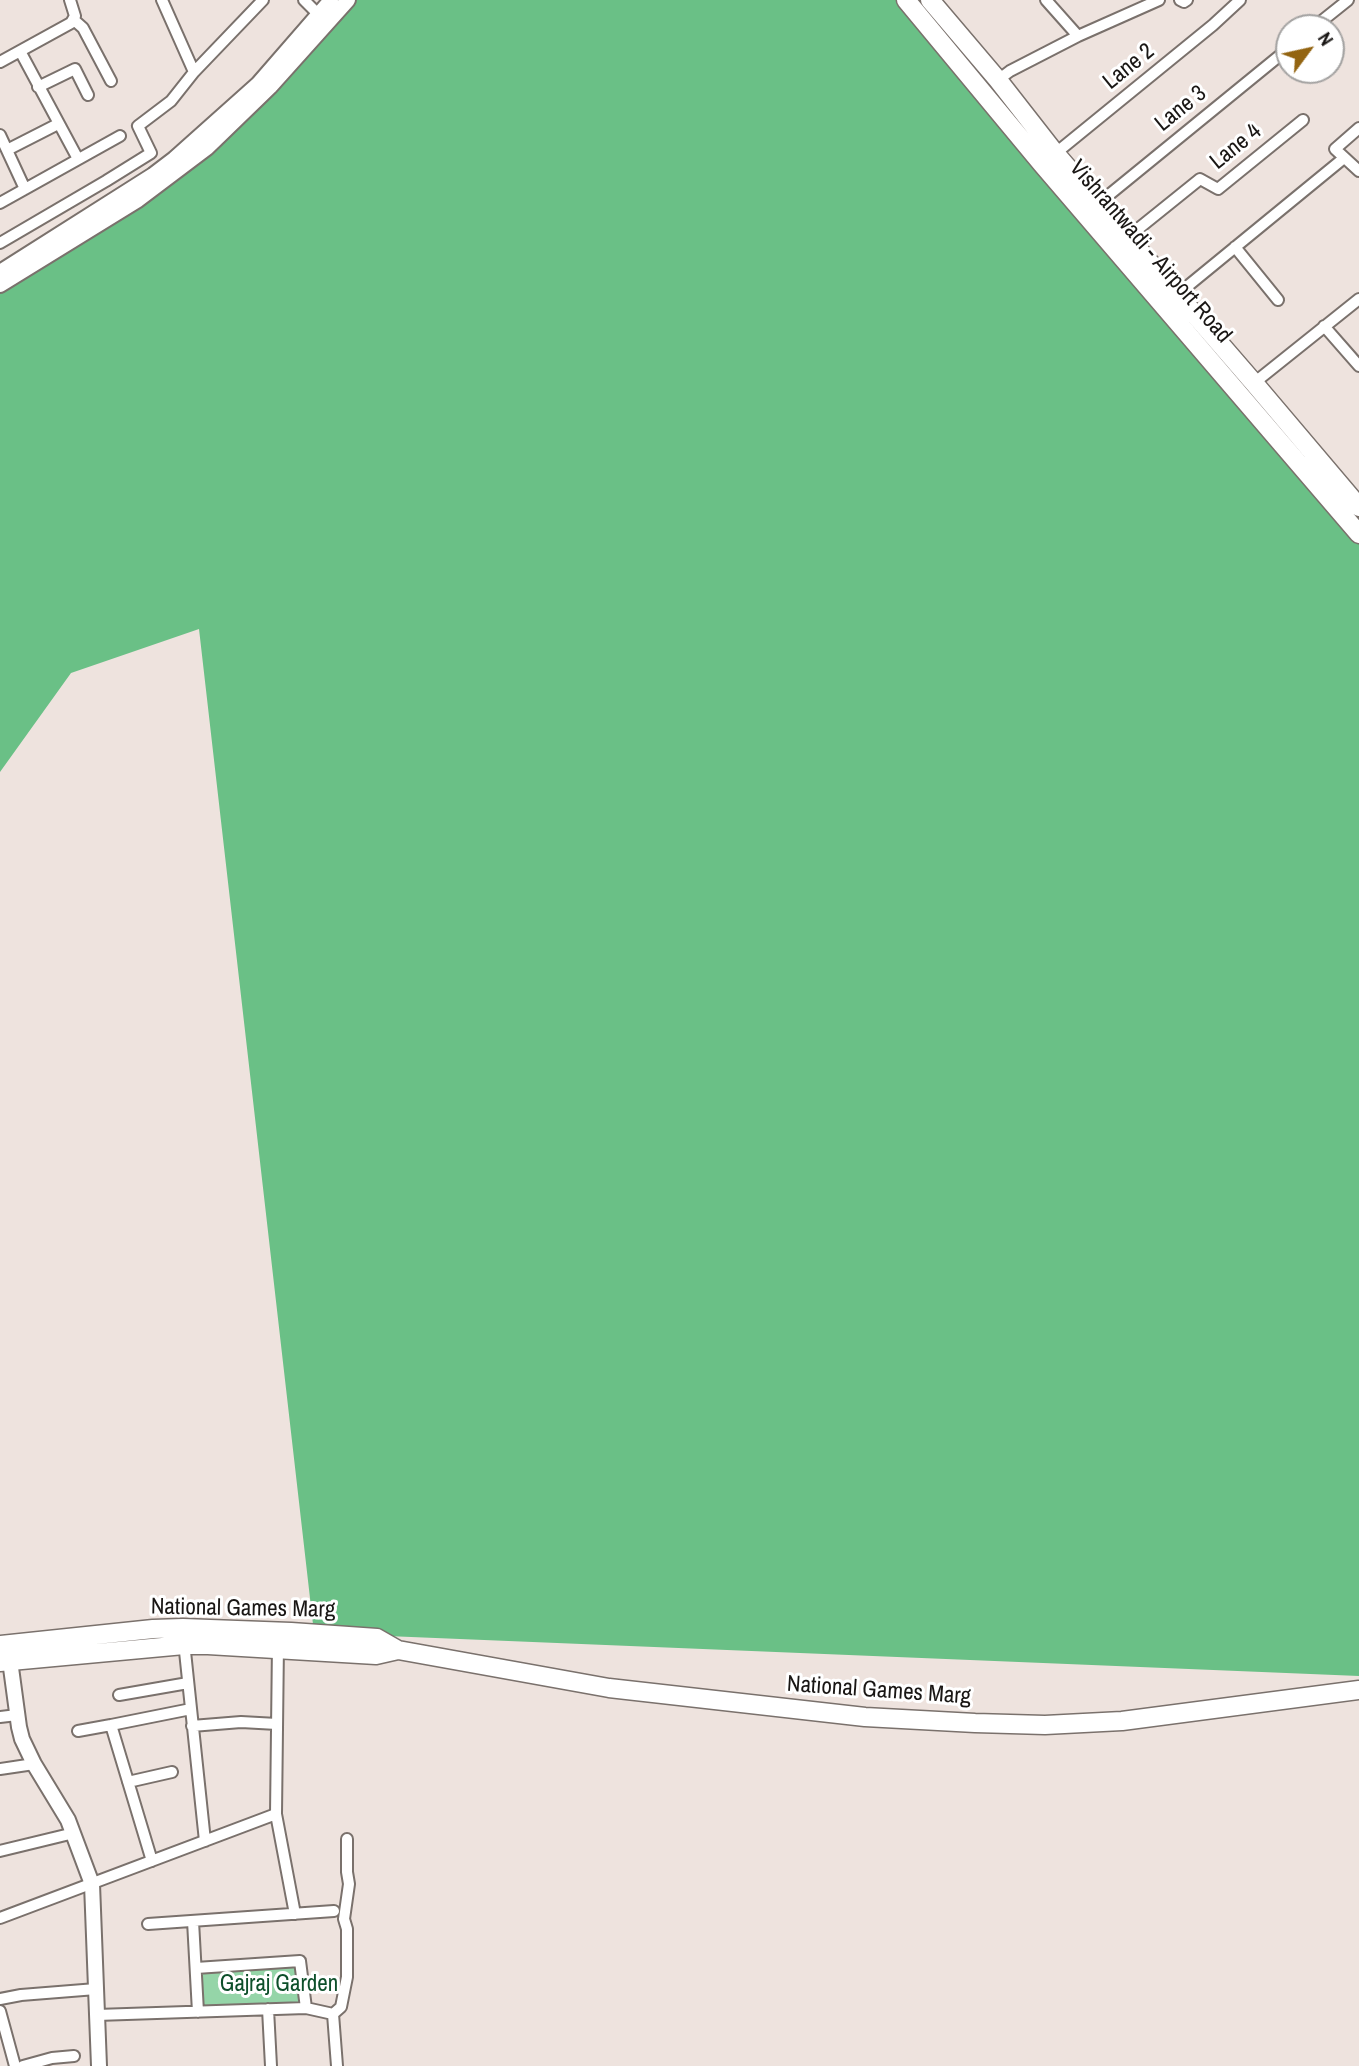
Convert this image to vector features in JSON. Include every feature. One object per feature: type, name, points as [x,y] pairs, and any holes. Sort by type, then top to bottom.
[{"type":"main road","name":"Vishrantwadi - Airport Road","points":[[906,0],[1049,159],[1356,525]]},
{"type":"main road","name":"Vishrantwadi - Airport Road","points":[[930,0],[998,80],[1049,159],[1099,203],[1359,507]]},
{"type":"main road","name":"National Games Marg","points":[[4,1653],[183,1636],[278,1640],[376,1655],[398,1650],[653,1695],[865,1717],[1045,1725],[1122,1721],[1359,1690]]},
{"type":"street","points":[[70,0],[74,20],[83,28],[111,81]]},
{"type":"street","points":[[162,0],[194,72]]},
{"type":"street","points":[[0,243],[151,153],[138,126],[171,102],[252,4],[263,0]]},
{"type":"street","points":[[304,0],[318,14]]},
{"type":"street","points":[[0,272],[174,159],[258,84],[331,0]]},
{"type":"street","points":[[0,285],[138,200],[207,148],[270,88],[348,0]]},
{"type":"street","points":[[1046,0],[1078,36]]},
{"type":"street","points":[[998,80],[1010,71],[1078,36],[1159,0]]},
{"type":"street","points":[[1180,0],[1186,0]]},
{"type":"street","name":"Lane 2","points":[[1049,159],[1240,0]]},
{"type":"street","points":[[1330,14],[1348,0]]},
{"type":"street","points":[[0,62],[74,20]]},
{"type":"street","points":[[20,51],[78,159]]},
{"type":"street","name":"Lane 3","points":[[1099,203],[1275,59]]},
{"type":"street","points":[[38,87],[75,69],[88,95]]},
{"type":"street","name":"Lane 4","points":[[1128,237],[1200,179],[1218,189],[1303,120]]},
{"type":"street","points":[[7,150],[58,124]]},
{"type":"street","points":[[1359,128],[1335,149],[1359,172]]},
{"type":"street","points":[[0,135],[25,189]]},
{"type":"street","points":[[0,203],[120,136]]},
{"type":"street","points":[[1178,294],[1344,158]]},
{"type":"street","points":[[1235,247],[1278,300]]},
{"type":"street","points":[[1254,383],[1359,299]]},
{"type":"street","points":[[1324,326],[1359,366]]},
{"type":"street","points":[[183,1636],[205,1841]]},
{"type":"street","points":[[278,1640],[276,1814],[295,1914]]},
{"type":"street","points":[[4,1653],[22,1739],[74,1833],[92,1884],[99,2066]]},
{"type":"street","points":[[119,1695],[188,1683]]},
{"type":"street","points":[[78,1731],[191,1709]]},
{"type":"street","points":[[0,1717],[17,1715]]},
{"type":"street","points":[[192,1726],[241,1722],[277,1724]]},
{"type":"street","points":[[111,1725],[152,1861]]},
{"type":"street","points":[[0,1769],[34,1764]]},
{"type":"street","points":[[128,1782],[172,1772]]},
{"type":"street","points":[[0,1918],[276,1814]]},
{"type":"street","points":[[0,1851],[74,1833]]},
{"type":"street","points":[[333,2014],[341,2007],[347,1977],[347,1929],[344,1919],[349,1884],[347,1839]]},
{"type":"street","points":[[148,1924],[334,1911]]},
{"type":"street","points":[[192,1921],[198,2012]]},
{"type":"street","points":[[195,1968],[300,1961],[306,2008]]},
{"type":"street","points":[[0,1999],[96,1989]]},
{"type":"street","points":[[97,2015],[306,2008],[333,2014]]},
{"type":"street","points":[[268,2009],[271,2066]]},
{"type":"street","points":[[0,2011],[15,2066]]},
{"type":"street","points":[[333,2014],[337,2066]]},
{"type":"street","points":[[23,2066],[52,2058],[74,2056]]},
{"type":"green space","points":[[345,0],[921,0],[1359,492],[1359,1676],[314,1633],[199,629],[71,673],[0,772],[0,277],[262,84]]},
{"type":"green space","name":"Gajraj Garden","points":[[300,1961],[306,2008],[198,2012],[196,1968]]}]
